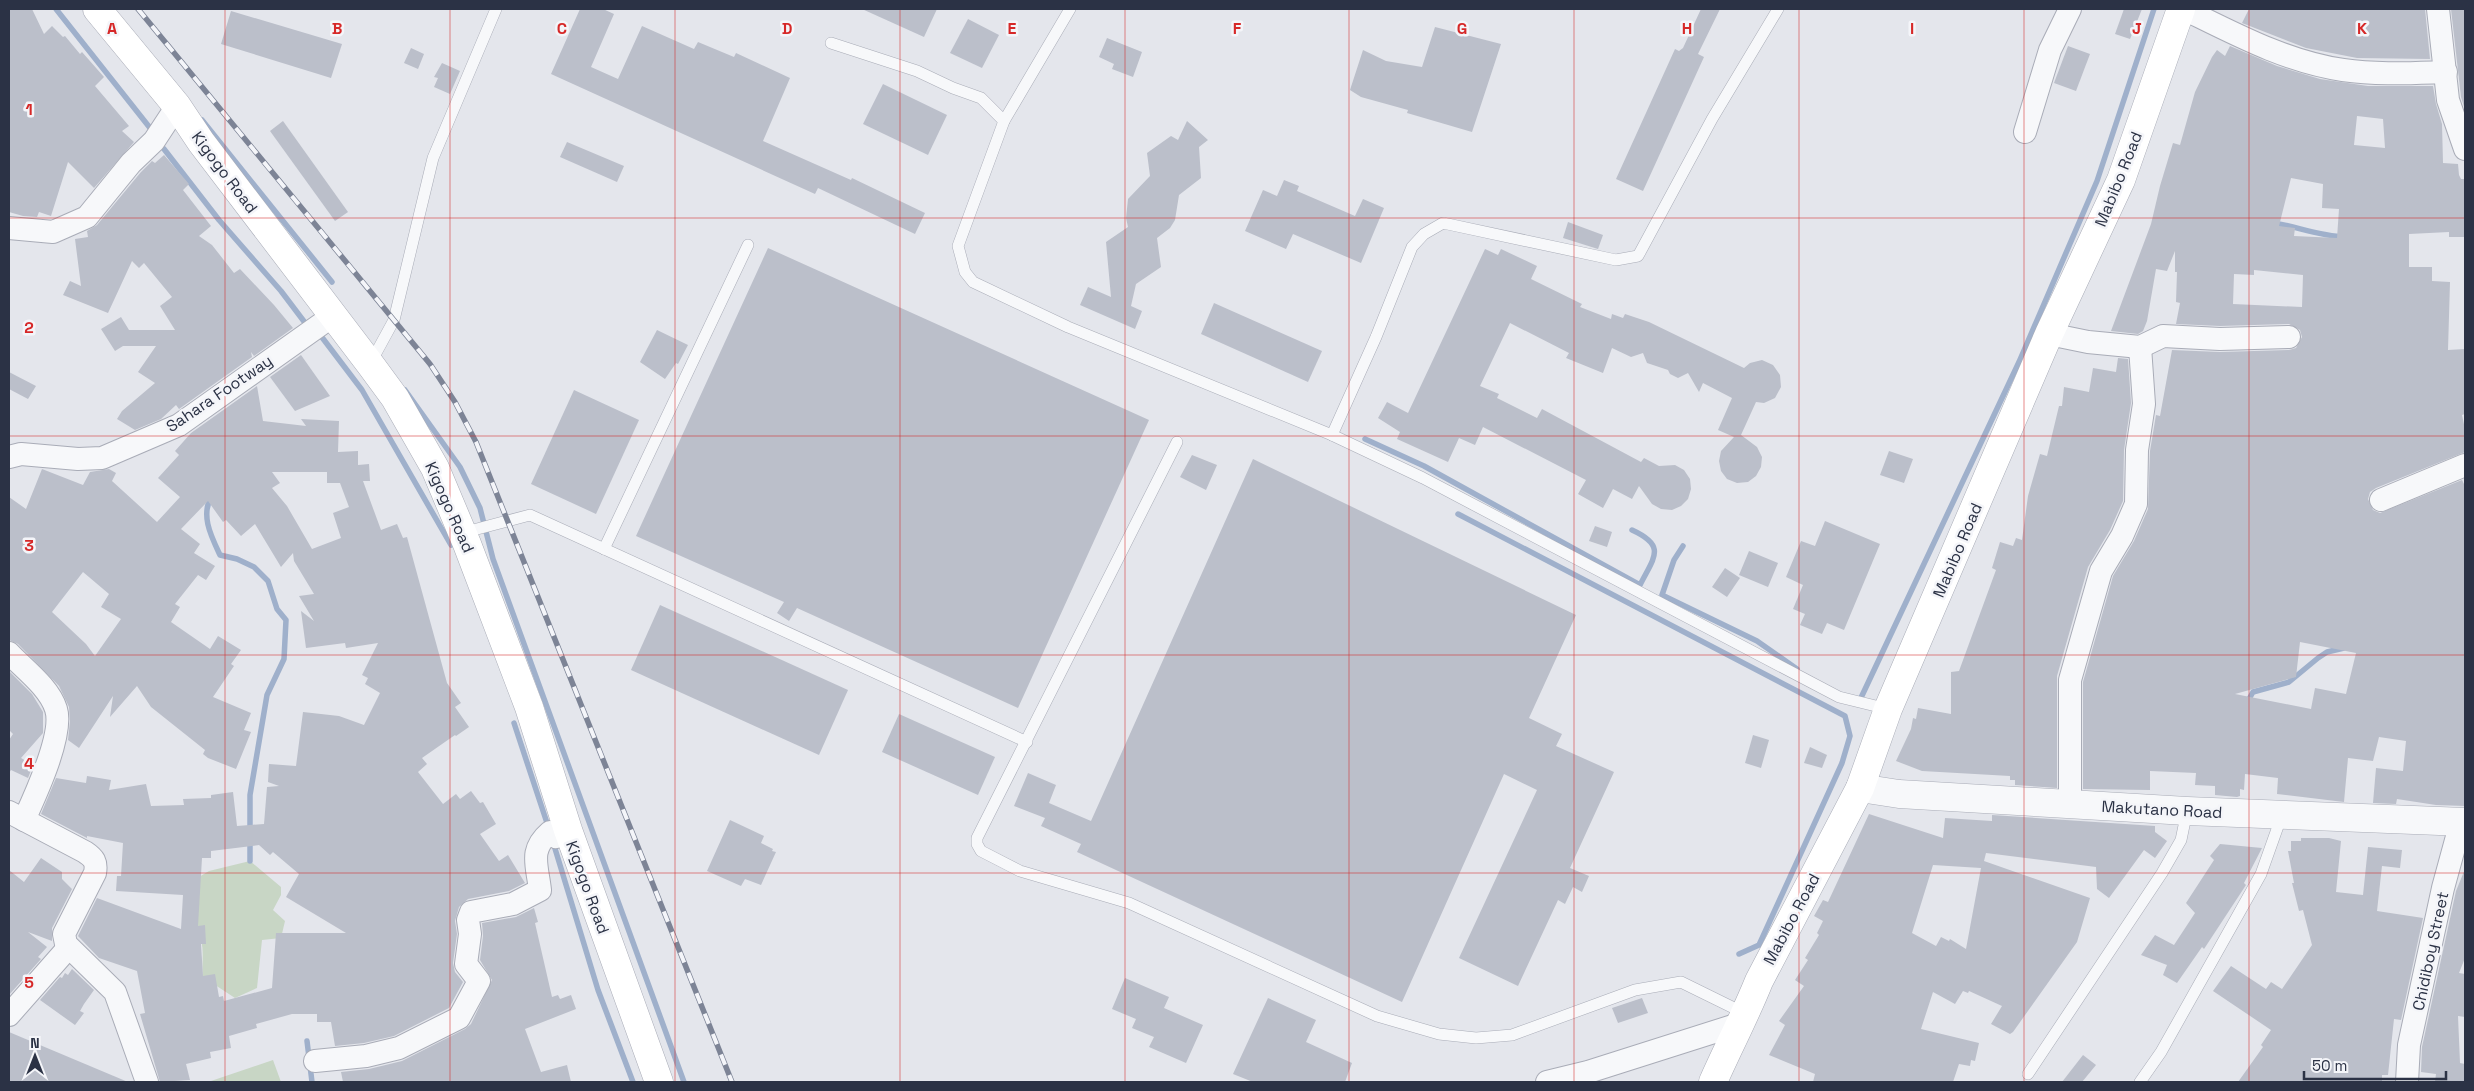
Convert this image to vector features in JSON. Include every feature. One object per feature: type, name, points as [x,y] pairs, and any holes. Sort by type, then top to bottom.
[{"type":"main road","name":"Kigogo Road","points":[[97,9],[177,106],[201,142],[334,315],[395,398],[435,468],[529,707],[568,830],[659,1082]]},
{"type":"main road","name":"Mabibo Road","points":[[1713,1082],[1759,981],[1860,788],[1888,709],[2049,334],[2121,180],[2183,9]]},
{"type":"street","points":[[2025,132],[2050,50],[2070,9]]},
{"type":"street","points":[[2183,9],[2257,44],[2296,59],[2326,67],[2384,74],[2446,72]]},
{"type":"street","points":[[2438,9],[2448,100],[2465,148]]},
{"type":"street","points":[[9,228],[53,232],[87,217],[131,163],[154,140],[177,106]]},
{"type":"street","name":"Sahara Footway","points":[[9,457],[22,454],[78,460],[102,458],[170,428],[237,384],[334,315]]},
{"type":"street","points":[[2049,334],[2088,342],[2140,347],[2163,336],[2289,337]]},
{"type":"street","points":[[2070,804],[2070,680],[2100,571],[2122,536],[2136,504],[2138,450],[2144,404],[2140,347]]},
{"type":"street","points":[[2381,500],[2465,465]]},
{"type":"street","points":[[9,653],[52,700],[58,719],[50,756],[16,816],[92,856],[96,865],[95,873],[64,934],[68,948],[115,992],[147,1082]]},
{"type":"street","name":"Makutano Road","points":[[1860,788],[1899,794],[2187,811],[2463,822]]},
{"type":"street","name":"Chidiboy Street","points":[[2408,1082],[2409,1045],[2443,888],[2463,822]]},
{"type":"street","points":[[315,1062],[366,1056],[399,1048],[459,1018],[479,981],[466,964],[470,934],[468,920],[471,912],[513,904],[540,890],[536,853],[539,842],[550,832],[556,837],[568,830]]},
{"type":"street","points":[[9,1015],[68,948]]},
{"type":"street","points":[[1547,1082],[1588,1072],[1742,1019]]},
{"type":"lane","points":[[370,364],[394,320],[433,158],[496,9]]},
{"type":"lane","points":[[1070,9],[1004,121],[958,246],[963,265],[973,282],[1068,328],[1332,435],[1423,478],[1840,697],[1888,709]]},
{"type":"lane","points":[[1332,435],[1376,337],[1412,247],[1424,234],[1443,223],[1609,259],[1616,260],[1638,256],[1712,119],[1778,9]]},
{"type":"lane","points":[[831,43],[917,71],[953,88],[981,98],[1004,121]]},
{"type":"lane","points":[[604,549],[748,245]]},
{"type":"lane","points":[[1177,442],[977,838],[977,844],[981,851],[1020,871],[1128,903],[1377,1016],[1439,1034],[1476,1038],[1512,1035],[1635,990],[1681,982],[1742,1019]]},
{"type":"lane","points":[[462,533],[530,515],[1027,742]]},
{"type":"lane","points":[[2028,1074],[2162,873],[2181,840],[2187,811]]},
{"type":"lane","points":[[2140,1082],[2166,1044],[2261,874],[2283,814]]},
{"type":"green space","points":[[250,861],[281,887],[281,895],[273,910],[285,921],[281,938],[262,940],[257,988],[235,998],[203,977],[201,939],[194,929],[194,880],[209,871]]},
{"type":"green space","points":[[273,1060],[281,1082],[208,1082]]},
{"type":"building","points":[[9,9],[32,9],[44,34],[52,26],[63,37],[65,36],[80,54],[82,52],[104,77],[95,86],[129,126],[122,131],[134,142],[94,188],[68,162],[51,216],[39,212],[37,217],[9,212]]},
{"type":"building","points":[[580,9],[603,9],[614,14],[591,67],[618,79],[642,26],[694,49],[698,42],[734,57],[736,53],[790,78],[763,141],[851,180],[852,178],[925,213],[915,234],[818,188],[815,194],[551,74]]},
{"type":"building","points":[[862,9],[937,9],[924,37]]},
{"type":"building","points":[[1701,9],[1720,9],[1698,54],[1704,57],[1643,191],[1616,179],[1675,49],[1679,51],[1683,48]]},
{"type":"building","points":[[2124,9],[2142,9],[2130,39],[2115,34]]},
{"type":"building","points":[[2249,9],[2425,9],[2430,59],[2357,58],[2306,48],[2242,23]]},
{"type":"building","points":[[2451,9],[2465,9],[2465,110],[2461,97]]},
{"type":"building","points":[[231,11],[342,44],[331,78],[221,44]]},
{"type":"building","points":[[968,19],[999,35],[982,68],[950,53]]},
{"type":"building","points":[[1435,27],[1501,44],[1472,132],[1407,113],[1408,110],[1361,97],[1350,90],[1363,50],[1386,61],[1422,67]]},
{"type":"building","points":[[1107,38],[1142,52],[1133,77],[1112,69],[1114,64],[1099,57]]},
{"type":"building","points":[[2068,46],[2090,54],[2076,91],[2054,83]]},
{"type":"building","points":[[2230,46],[2277,66],[2320,79],[2368,86],[2433,86],[2442,124],[2443,163],[2458,164],[2459,175],[2461,179],[2464,179],[2465,237],[2449,237],[2449,232],[2409,234],[2409,267],[2432,267],[2432,281],[2450,282],[2448,350],[2465,349],[2465,414],[2462,415],[2465,429],[2465,452],[2376,488],[2370,492],[2368,499],[2373,510],[2380,513],[2462,480],[2465,486],[2465,806],[2436,805],[2397,799],[2396,804],[2373,803],[2376,768],[2403,771],[2406,741],[2379,737],[2373,761],[2348,758],[2344,802],[2277,794],[2278,778],[2245,774],[2244,790],[2240,789],[2240,796],[2237,797],[2215,795],[2215,786],[2195,785],[2196,773],[2150,771],[2150,790],[2083,789],[2083,682],[2113,576],[2134,541],[2148,509],[2150,451],[2156,415],[2160,416],[2172,350],[2220,352],[2289,350],[2296,348],[2302,337],[2300,330],[2289,324],[2220,326],[2176,324],[2180,303],[2176,302],[2177,272],[2175,272],[2175,251],[2167,271],[2156,269],[2147,321],[2143,331],[2138,334],[2111,331],[2151,224],[2173,143],[2180,145],[2195,92],[2212,57],[2217,50],[2225,56]],"holes":[[[2357,116],[2383,119],[2385,148],[2354,145]],[[2291,178],[2323,184],[2322,208],[2339,209],[2337,238],[2294,236],[2295,228],[2279,226]],[[2254,270],[2303,275],[2302,307],[2233,304],[2234,274],[2254,275]],[[2300,642],[2356,653],[2346,694],[2315,688],[2311,709],[2235,694],[2296,677]]]},
{"type":"building","points":[[411,48],[424,54],[418,69],[404,63]]},
{"type":"building","points":[[442,63],[460,71],[450,94],[434,87],[438,78],[434,77]]},
{"type":"building","points":[[883,84],[947,115],[928,155],[863,124]]},
{"type":"building","points":[[283,121],[348,212],[335,221],[270,131]]},
{"type":"building","points":[[1187,121],[1208,140],[1199,147],[1201,178],[1179,195],[1175,220],[1170,228],[1157,238],[1161,267],[1136,284],[1131,306],[1142,311],[1135,329],[1080,305],[1088,287],[1111,297],[1106,242],[1128,227],[1126,218],[1128,199],[1150,176],[1147,153],[1171,136],[1178,140]]},
{"type":"building","points":[[567,142],[624,166],[617,182],[560,157]]},
{"type":"building","points":[[164,155],[189,184],[183,190],[211,226],[199,236],[212,245],[234,273],[240,269],[293,328],[254,356],[251,352],[252,357],[179,409],[176,405],[161,419],[135,430],[117,419],[122,411],[155,383],[138,372],[156,346],[123,346],[115,351],[101,329],[121,317],[129,330],[175,330],[160,306],[172,297],[144,263],[139,268],[132,261],[108,313],[63,295],[70,281],[81,286],[75,239],[88,237],[87,231],[97,225],[141,172],[152,161],[155,163]]},
{"type":"building","points":[[1284,180],[1299,186],[1297,191],[1355,216],[1363,199],[1384,208],[1361,263],[1293,234],[1286,249],[1245,231],[1263,190],[1277,196]]},
{"type":"building","points":[[1568,222],[1603,235],[1598,249],[1563,238]]},
{"type":"building","points":[[768,248],[1149,420],[1018,708],[797,608],[789,621],[777,613],[784,602],[636,536]]},
{"type":"building","points":[[1485,249],[1498,255],[1501,249],[1537,266],[1531,279],[1582,304],[1580,307],[1611,319],[1612,314],[1623,318],[1625,314],[1649,322],[1744,368],[1750,363],[1762,360],[1773,365],[1780,375],[1781,387],[1775,398],[1764,403],[1756,402],[1741,435],[1757,447],[1762,457],[1761,467],[1756,476],[1748,482],[1737,483],[1727,479],[1721,471],[1719,461],[1721,451],[1734,437],[1718,430],[1732,398],[1703,383],[1699,392],[1688,373],[1678,378],[1670,374],[1668,370],[1647,363],[1643,353],[1631,357],[1612,348],[1603,373],[1566,358],[1569,353],[1510,323],[1480,386],[1499,394],[1497,398],[1537,418],[1542,409],[1641,462],[1644,458],[1659,466],[1675,465],[1684,470],[1690,479],[1691,489],[1688,499],[1681,506],[1672,510],[1661,509],[1652,504],[1639,486],[1632,499],[1613,489],[1603,508],[1578,494],[1586,480],[1483,427],[1475,445],[1459,438],[1448,462],[1397,439],[1400,432],[1378,418],[1387,402],[1408,413]]},
{"type":"building","points":[[1214,303],[1322,351],[1308,382],[1201,334]]},
{"type":"building","points":[[657,330],[688,345],[678,364],[676,363],[665,379],[640,362]]},
{"type":"building","points":[[301,355],[330,396],[295,411],[270,377]]},
{"type":"building","points":[[2118,358],[2128,359],[2131,403],[2124,450],[2123,501],[2110,530],[2088,567],[2057,676],[2057,788],[2015,785],[2015,780],[2010,780],[2010,776],[1922,771],[1896,761],[1911,729],[1913,718],[1916,719],[1918,708],[1951,714],[1951,672],[1959,671],[1996,570],[1992,568],[2000,542],[2013,546],[2016,538],[2022,540],[2028,496],[2040,454],[2047,456],[2059,406],[2062,406],[2064,387],[2089,392],[2093,368],[2116,372]]},
{"type":"building","points":[[9,372],[36,386],[28,399],[9,389]]},
{"type":"building","points":[[257,386],[263,421],[306,426],[301,419],[339,421],[338,452],[358,451],[358,465],[369,464],[370,481],[363,481],[381,530],[397,524],[403,538],[407,537],[447,683],[461,703],[455,707],[469,727],[422,758],[427,764],[418,772],[443,804],[456,794],[460,799],[471,791],[480,803],[483,802],[496,824],[480,834],[499,861],[508,855],[525,883],[509,891],[468,899],[459,907],[455,921],[457,934],[453,963],[455,972],[463,982],[449,1008],[394,1036],[364,1043],[335,1046],[331,1022],[317,1022],[317,1014],[292,1014],[256,1024],[257,1028],[229,1036],[231,1048],[210,1052],[211,1058],[186,1064],[190,1080],[160,1082],[140,1014],[145,1013],[137,971],[99,958],[78,936],[97,898],[181,929],[183,895],[116,891],[117,876],[121,876],[123,843],[87,836],[87,838],[41,814],[56,778],[86,783],[87,776],[111,780],[109,790],[146,784],[151,806],[184,805],[183,799],[211,798],[211,795],[233,792],[237,826],[264,824],[267,787],[279,786],[268,782],[269,764],[296,766],[303,712],[339,716],[364,725],[380,693],[365,684],[368,678],[362,675],[378,643],[346,648],[345,643],[306,648],[301,611],[314,621],[299,596],[314,594],[294,561],[293,553],[281,567],[255,524],[241,536],[226,520],[223,522],[208,501],[181,529],[200,544],[194,553],[215,566],[206,580],[198,575],[175,604],[180,607],[171,622],[210,649],[218,636],[241,650],[231,664],[234,666],[213,697],[251,713],[244,730],[251,732],[236,769],[208,758],[203,754],[205,750],[151,707],[137,686],[110,717],[113,696],[79,748],[68,740],[69,707],[59,686],[18,644],[9,640],[9,497],[26,509],[42,469],[83,485],[90,472],[109,469],[116,473],[112,481],[157,522],[180,497],[158,478],[179,455],[175,451],[191,433]],"holes":[[[272,472],[327,472],[327,483],[340,483],[349,507],[333,513],[341,538],[312,549],[287,506],[272,488],[280,483]],[[83,572],[109,594],[101,607],[121,619],[95,656],[86,644],[52,612]],[[259,845],[270,855],[273,852],[299,874],[286,897],[346,933],[276,933],[272,988],[224,1001],[223,996],[219,997],[215,974],[203,976],[201,944],[206,944],[205,925],[198,926],[202,858],[211,858],[211,851]]]},
{"type":"building","points":[[574,390],[639,420],[596,514],[531,484]]},
{"type":"building","points":[[1889,451],[1913,459],[1904,483],[1880,475]]},
{"type":"building","points":[[1192,455],[1217,465],[1206,490],[1180,477]]},
{"type":"building","points":[[1253,459],[1576,615],[1529,718],[1562,734],[1556,746],[1614,772],[1570,868],[1589,876],[1582,892],[1573,887],[1565,904],[1558,900],[1518,986],[1459,958],[1537,790],[1504,774],[1402,1002],[1077,852],[1081,844],[1041,826],[1045,818],[1014,806],[1028,773],[1056,785],[1049,803],[1091,821]]},
{"type":"building","points":[[1825,521],[1880,544],[1844,630],[1827,623],[1822,634],[1800,625],[1805,614],[1793,609],[1803,585],[1786,577],[1801,541],[1815,546]]},
{"type":"building","points":[[1595,526],[1612,532],[1607,547],[1589,541]]},
{"type":"building","points":[[1749,551],[1778,563],[1768,587],[1739,575]]},
{"type":"building","points":[[1725,568],[1740,578],[1727,597],[1712,587]]},
{"type":"building","points":[[660,605],[848,690],[819,755],[631,670]]},
{"type":"building","points":[[9,671],[32,694],[43,712],[43,733],[21,758],[33,765],[28,778],[11,770],[9,773],[9,740],[13,734],[9,730]]},
{"type":"building","points":[[899,714],[995,757],[978,795],[882,752]]},
{"type":"building","points":[[1753,735],[1769,740],[1761,768],[1745,763]]},
{"type":"building","points":[[1810,747],[1827,755],[1822,768],[1804,763]]},
{"type":"building","points":[[1869,814],[1943,838],[1945,818],[1992,821],[1992,815],[2155,826],[2155,832],[2167,841],[2155,858],[2144,850],[2109,898],[2097,889],[2096,867],[1986,853],[1984,861],[2090,898],[2077,942],[2010,1034],[1991,1024],[2002,1006],[1969,991],[1968,993],[1963,991],[1955,1004],[1933,992],[1921,1029],[1979,1043],[1975,1061],[1971,1060],[1970,1066],[1959,1064],[1953,1082],[1813,1082],[1815,1074],[1769,1055],[1785,1025],[1779,1021],[1804,986],[1795,980],[1808,960],[1805,958],[1819,935],[1817,933],[1823,921],[1814,916],[1823,900],[1828,902]],"holes":[[[1933,865],[1981,868],[1966,949],[1950,939],[1949,941],[1941,937],[1936,946],[1912,933]]]},
{"type":"building","points":[[730,820],[764,836],[761,843],[776,852],[761,885],[745,879],[741,886],[707,871]]},
{"type":"building","points":[[2301,838],[2329,838],[2341,841],[2336,892],[2363,895],[2368,847],[2402,850],[2400,868],[2382,866],[2377,911],[2423,918],[2401,1020],[2394,1019],[2388,1075],[2382,1075],[2382,1082],[2238,1082],[2263,1047],[2261,1045],[2271,1030],[2213,991],[2231,966],[2266,989],[2271,982],[2282,989],[2312,945],[2303,910],[2299,911],[2292,883],[2294,883],[2288,851],[2291,851],[2291,841],[2301,841]]},
{"type":"building","points":[[2220,844],[2262,848],[2244,883],[2246,885],[2204,949],[2202,947],[2177,983],[2163,975],[2167,965],[2141,955],[2155,935],[2174,945],[2195,913],[2186,903],[2214,860],[2210,856]]},
{"type":"building","points":[[41,858],[62,872],[62,879],[72,889],[52,928],[52,941],[28,932],[47,947],[38,957],[41,959],[9,995],[9,870],[24,882]]},
{"type":"building","points":[[2465,869],[2465,958],[2459,973],[2465,974],[2465,1017],[2458,1016],[2460,1063],[2465,1064],[2465,1082],[2435,1082],[2436,1074],[2421,1072],[2422,1047],[2456,891]]},
{"type":"building","points":[[534,908],[538,922],[535,923],[552,997],[558,995],[560,999],[571,995],[576,1009],[525,1029],[541,1072],[567,1065],[571,1082],[343,1082],[341,1072],[369,1069],[402,1061],[465,1029],[471,1024],[492,980],[480,960],[483,936],[482,923],[516,917]]},
{"type":"building","points":[[72,969],[94,990],[80,1011],[84,1013],[75,1025],[40,1000],[60,977],[62,978],[65,973],[68,975]]},
{"type":"building","points":[[1125,978],[1169,997],[1164,1008],[1203,1025],[1186,1063],[1149,1047],[1154,1037],[1132,1028],[1136,1019],[1112,1009]]},
{"type":"building","points":[[1268,998],[1316,1020],[1306,1042],[1352,1063],[1345,1082],[1253,1082],[1233,1074]]},
{"type":"building","points":[[1642,998],[1648,1013],[1618,1023],[1612,1008]]},
{"type":"building","points":[[9,1032],[128,1082],[9,1082]]},
{"type":"building","points":[[2083,1055],[2096,1065],[2082,1082],[2062,1082]]},
{"type":"waterway","points":[[56,9],[154,133]]},
{"type":"waterway","points":[[1859,702],[2019,362],[2097,181],[2154,9]]},
{"type":"waterway","points":[[202,120],[332,282]]},
{"type":"waterway","points":[[164,149],[219,220],[281,291],[309,328]]},
{"type":"waterway","points":[[2274,223],[2327,235],[2345,237]]},
{"type":"waterway","points":[[321,336],[362,390],[451,545]]},
{"type":"waterway","points":[[405,390],[460,467],[480,508],[493,559],[684,1082]]},
{"type":"waterway","points":[[1365,439],[1424,466],[1640,585],[1653,560],[1654,547],[1650,541],[1632,530]]},
{"type":"waterway","points":[[212,495],[207,510],[207,518],[210,533],[220,555],[237,559],[254,567],[268,581],[277,609],[286,620],[284,659],[267,695],[250,795],[250,861]]},
{"type":"waterway","points":[[1458,514],[1845,716],[1850,736],[1842,763],[1759,945],[1739,954]]},
{"type":"waterway","points":[[1683,546],[1674,560],[1662,595],[1757,641],[1797,669]]},
{"type":"waterway","points":[[2249,699],[2253,692],[2289,682],[2327,652],[2344,648]]},
{"type":"waterway","points":[[514,723],[549,829]]},
{"type":"waterway","points":[[553,842],[598,990],[633,1082]]},
{"type":"waterway","points":[[307,1041],[312,1082]]},
{"type":"railway","points":[[138,9],[430,364],[455,402],[476,442],[732,1082]]}]
